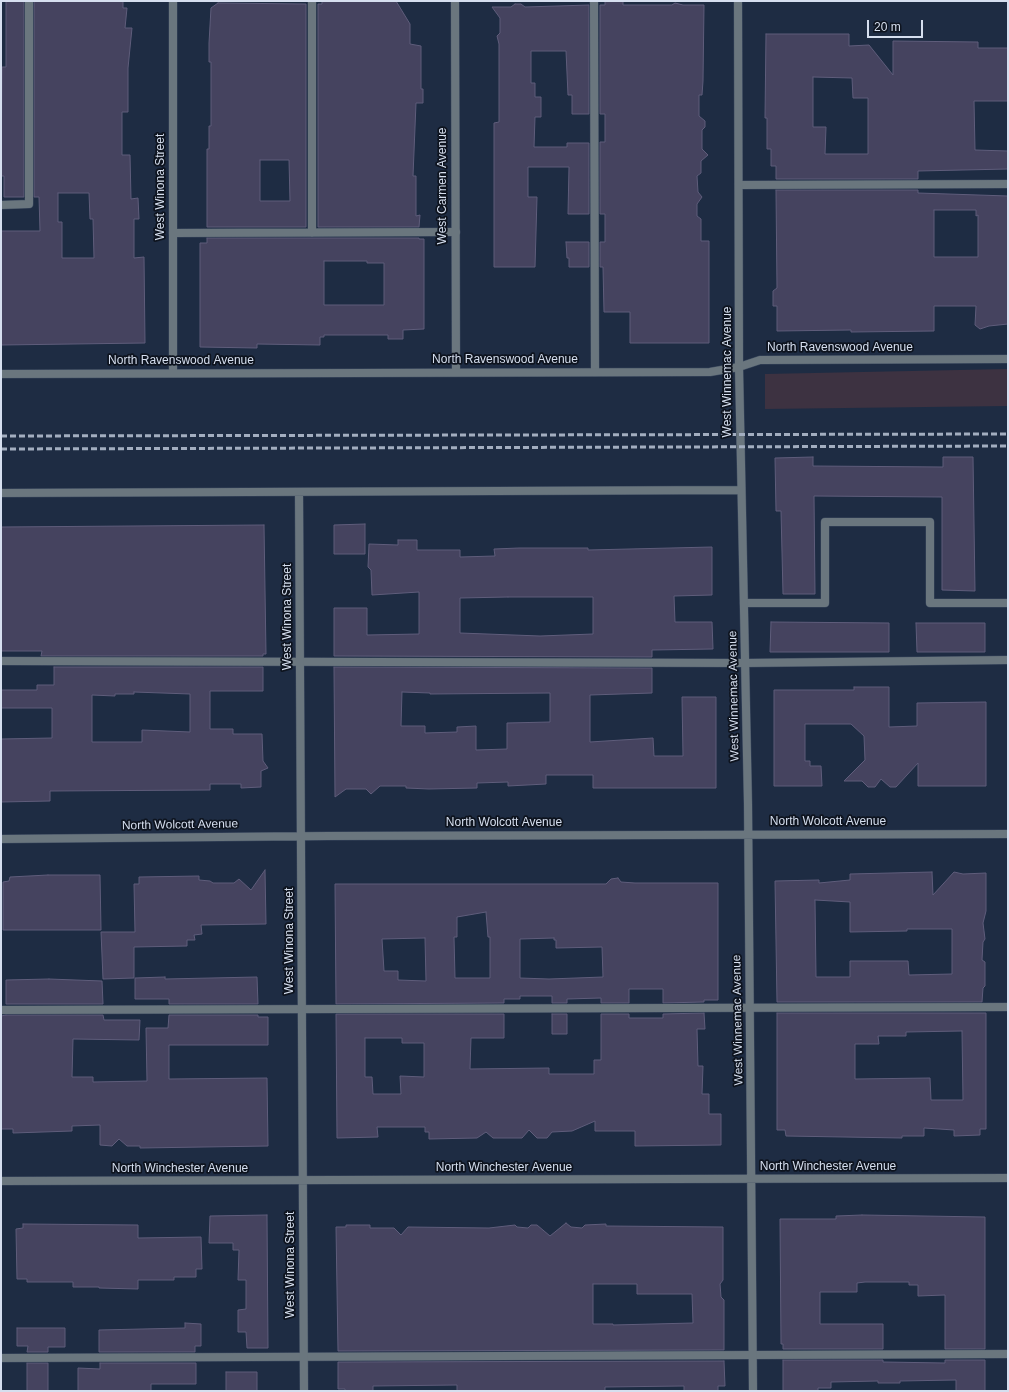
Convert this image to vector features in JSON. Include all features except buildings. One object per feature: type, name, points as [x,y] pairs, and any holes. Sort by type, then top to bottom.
[{"type":"street","points":[[1,204],[29,204],[29,1]]},
{"type":"street","name":"West Winona Street","points":[[173,1],[173,373]]},
{"type":"street","points":[[312,1],[312,233]]},
{"type":"street","name":"West Carmen Avenue","points":[[455,1],[456,372]]},
{"type":"street","points":[[594,1],[595,372]]},
{"type":"street","name":"West Winnemac Avenue","points":[[738,1],[739,367],[748,834],[754,1391]]},
{"type":"street","points":[[739,185],[1008,184]]},
{"type":"street","points":[[173,233],[456,232]]},
{"type":"street","name":"North Ravenswood Avenue","points":[[1,374],[710,372],[739,367],[760,360],[1008,358]]},
{"type":"street","points":[[1,493],[741,490]]},
{"type":"street","name":"West Winona Street","points":[[299,492],[304,1391]]},
{"type":"street","points":[[744,603],[825,603],[825,522],[930,522],[930,602],[1008,603]]},
{"type":"street","points":[[1,661],[745,663],[1008,660]]},
{"type":"street","name":"North Wolcott Avenue","points":[[1,839],[301,836],[1008,834]]},
{"type":"street","points":[[1,1010],[1008,1007]]},
{"type":"street","name":"North Winchester Avenue","points":[[1,1181],[1008,1178]]},
{"type":"street","points":[[1,1358],[1008,1354]]},
{"type":"shaded area","points":[[1008,369],[1008,406],[765,409],[765,374]]},
{"type":"railway","points":[[1,436],[1008,434]]},
{"type":"railway","points":[[1,449],[1008,446]]}]
